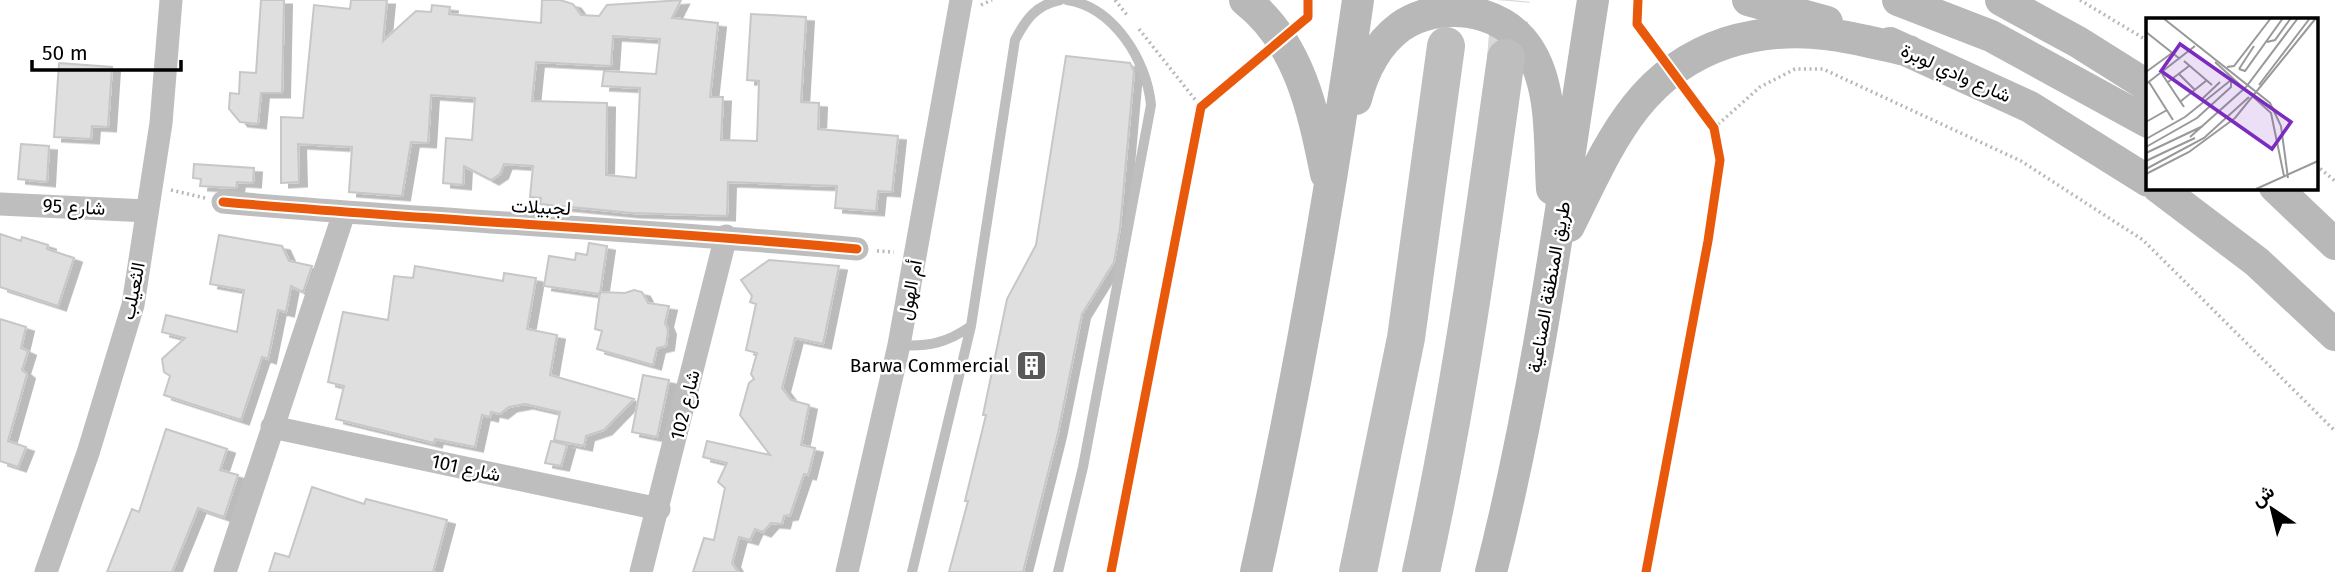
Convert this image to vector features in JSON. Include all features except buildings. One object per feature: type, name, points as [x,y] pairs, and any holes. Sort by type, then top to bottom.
[{"type":"highway","points":[[1358,572],[1406,338],[1446,46]]},
{"type":"highway","points":[[1421,572],[1446,459],[1466,347],[1506,58]]},
{"type":"street","name":"الثعيلب","points":[[46,572],[88,453],[133,305],[152,185],[171,0]]},
{"type":"street","points":[[1245,0],[1262,13],[1292,57],[1310,105],[1330,196]]},
{"type":"street","points":[[1256,572],[1291,413],[1330,196],[1358,0]]},
{"type":"street","name":"طريق المنطقة الصناعية","points":[[1491,572],[1512,487],[1557,250],[1593,0]]},
{"type":"street","name":"شارع وادي لوبرة","points":[[1748,0],[1851,28],[1909,51],[2030,107],[2146,180]]},
{"type":"street","points":[[1898,0],[1991,36],[2146,121]]},
{"type":"street","points":[[2001,0],[2078,42],[2146,85]]},
{"type":"street","name":"أم الهول","points":[[847,572],[900,345],[960,2]]},
{"type":"street","points":[[1330,196],[1360,83],[1383,42],[1418,16],[1441,10],[1467,11],[1506,25],[1527,46],[1539,68],[1545,104],[1557,250]]},
{"type":"street","points":[[1557,250],[1618,131],[1650,88],[1675,66],[1709,49],[1749,36],[1787,32],[1826,34],[1909,51]]},
{"type":"street","points":[[2161,189],[2258,262],[2335,335]]},
{"type":"street","points":[[2262,189],[2305,214]]},
{"type":"street","points":[[2277,189],[2335,244]]},
{"type":"street","name":"لجبيلات","points":[[223,202],[344,213],[726,236],[858,248]]},
{"type":"street","name":"شارع 95","points":[[0,204],[147,211]]},
{"type":"street","points":[[225,572],[344,213]]},
{"type":"street","name":"شارع 102","points":[[641,572],[726,236]]},
{"type":"street","name":"شارع 101","points":[[272,427],[659,509]]},
{"type":"lane","points":[[912,572],[971,326],[1015,40],[1025,21],[1036,10],[1060,0]]},
{"type":"lane","points":[[1058,572],[1083,467],[1151,106],[1148,79],[1133,50],[1096,11],[1082,2],[1067,0]]},
{"type":"lane","points":[[900,345],[934,345],[953,339],[971,326]]},
{"type":"path","points":[[1115,0],[1201,107]]},
{"type":"path","points":[[2080,0],[2146,40]]},
{"type":"path","points":[[1716,138],[1712,124],[1760,87],[1795,69],[1823,69],[2021,161],[2143,240],[2306,399],[2335,431]]},
{"type":"path","points":[[1198,120],[1201,107],[1211,98]]},
{"type":"path","points":[[2318,167],[2335,181]]},
{"type":"path","points":[[152,185],[223,202]]},
{"type":"path","points":[[858,248],[917,255]]},
{"type":"tunnel","points":[[1506,58],[1511,0]]},
{"type":"cycle path","points":[[1111,572],[1201,107],[1308,17],[1308,0]]},
{"type":"cycle path","points":[[1638,0],[1637,24],[1714,128],[1720,160],[1708,241],[1646,572]]},
{"type":"cycle path","points":[[223,202],[857,249]]},
{"type":"place","name":"Barwa Commercial","points":[[1032,365]]}]
